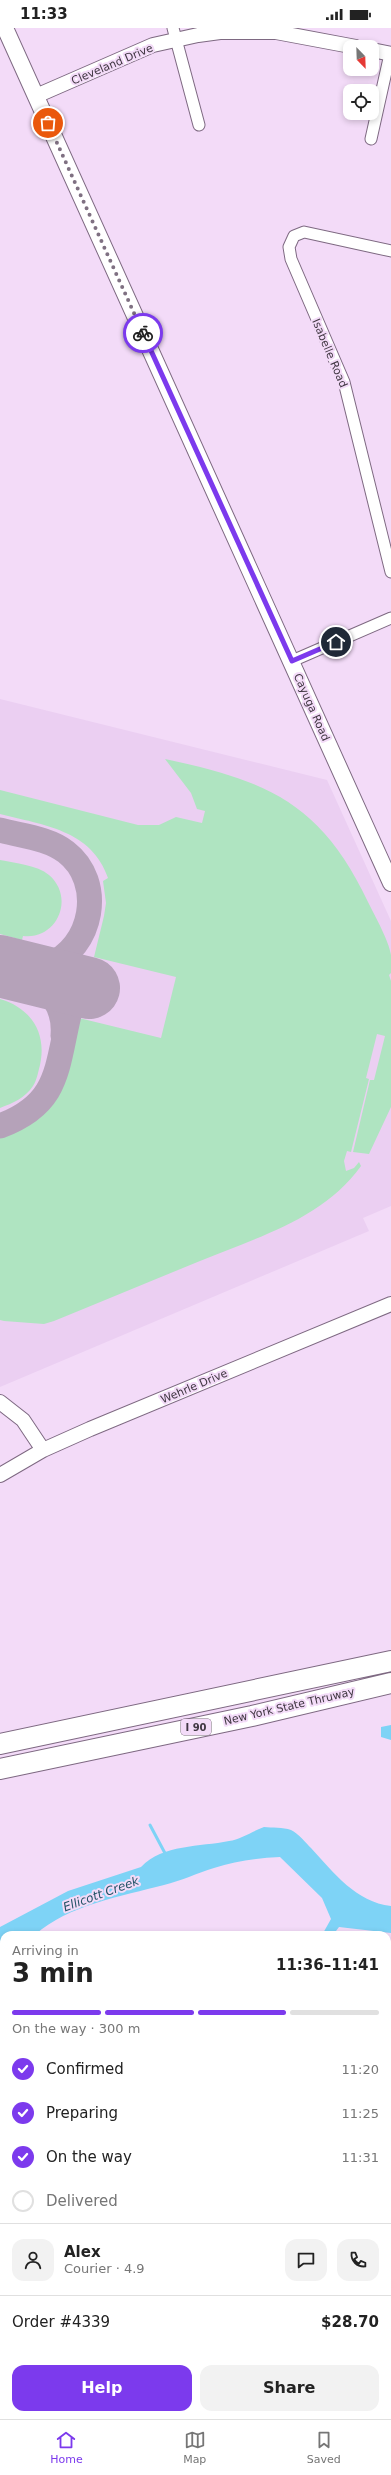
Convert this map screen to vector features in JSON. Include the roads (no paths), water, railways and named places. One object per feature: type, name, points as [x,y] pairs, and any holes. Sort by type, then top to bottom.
[{"type":"highway","name":"New York State Thruway","points":[[0,1744],[391,1661]]},
{"type":"highway","name":"New York State Thruway","points":[[0,1769],[252,1716],[391,1683]]},
{"type":"main road","name":"Cayuga Road","points":[[5,28],[391,883]]},
{"type":"street","name":"Cleveland Drive","points":[[36,96],[174,34],[276,32],[343,45]]},
{"type":"street","points":[[174,34],[200,125]]},
{"type":"street","points":[[371,139],[391,54],[379,51]]},
{"type":"street","name":"Isabelle Road","points":[[391,251],[304,232],[294,236],[289,246],[294,270],[344,382],[391,572]]},
{"type":"street","points":[[292,661],[391,618]]},
{"type":"street","name":"Wehrle Drive","points":[[0,1475],[43,1450],[391,1304]]},
{"type":"street","points":[[0,1402],[23,1420],[43,1450]]},
{"type":"water","points":[[391,1725],[391,1740],[381,1737],[381,1727]]},
{"type":"water","name":"Ellicott Creek","points":[[264,1827],[285,1828],[294,1831],[346,1885],[367,1899],[391,1906],[391,1931],[374,1931],[339,1927],[336,1931],[324,1931],[331,1919],[322,1898],[280,1857],[271,1857],[230,1863],[170,1883],[96,1903],[63,1916],[40,1931],[0,1931],[0,1927],[68,1891],[141,1867],[160,1854],[171,1850],[218,1843],[242,1837]]},
{"type":"waterway","points":[[150,1825],[167,1857]]}]
